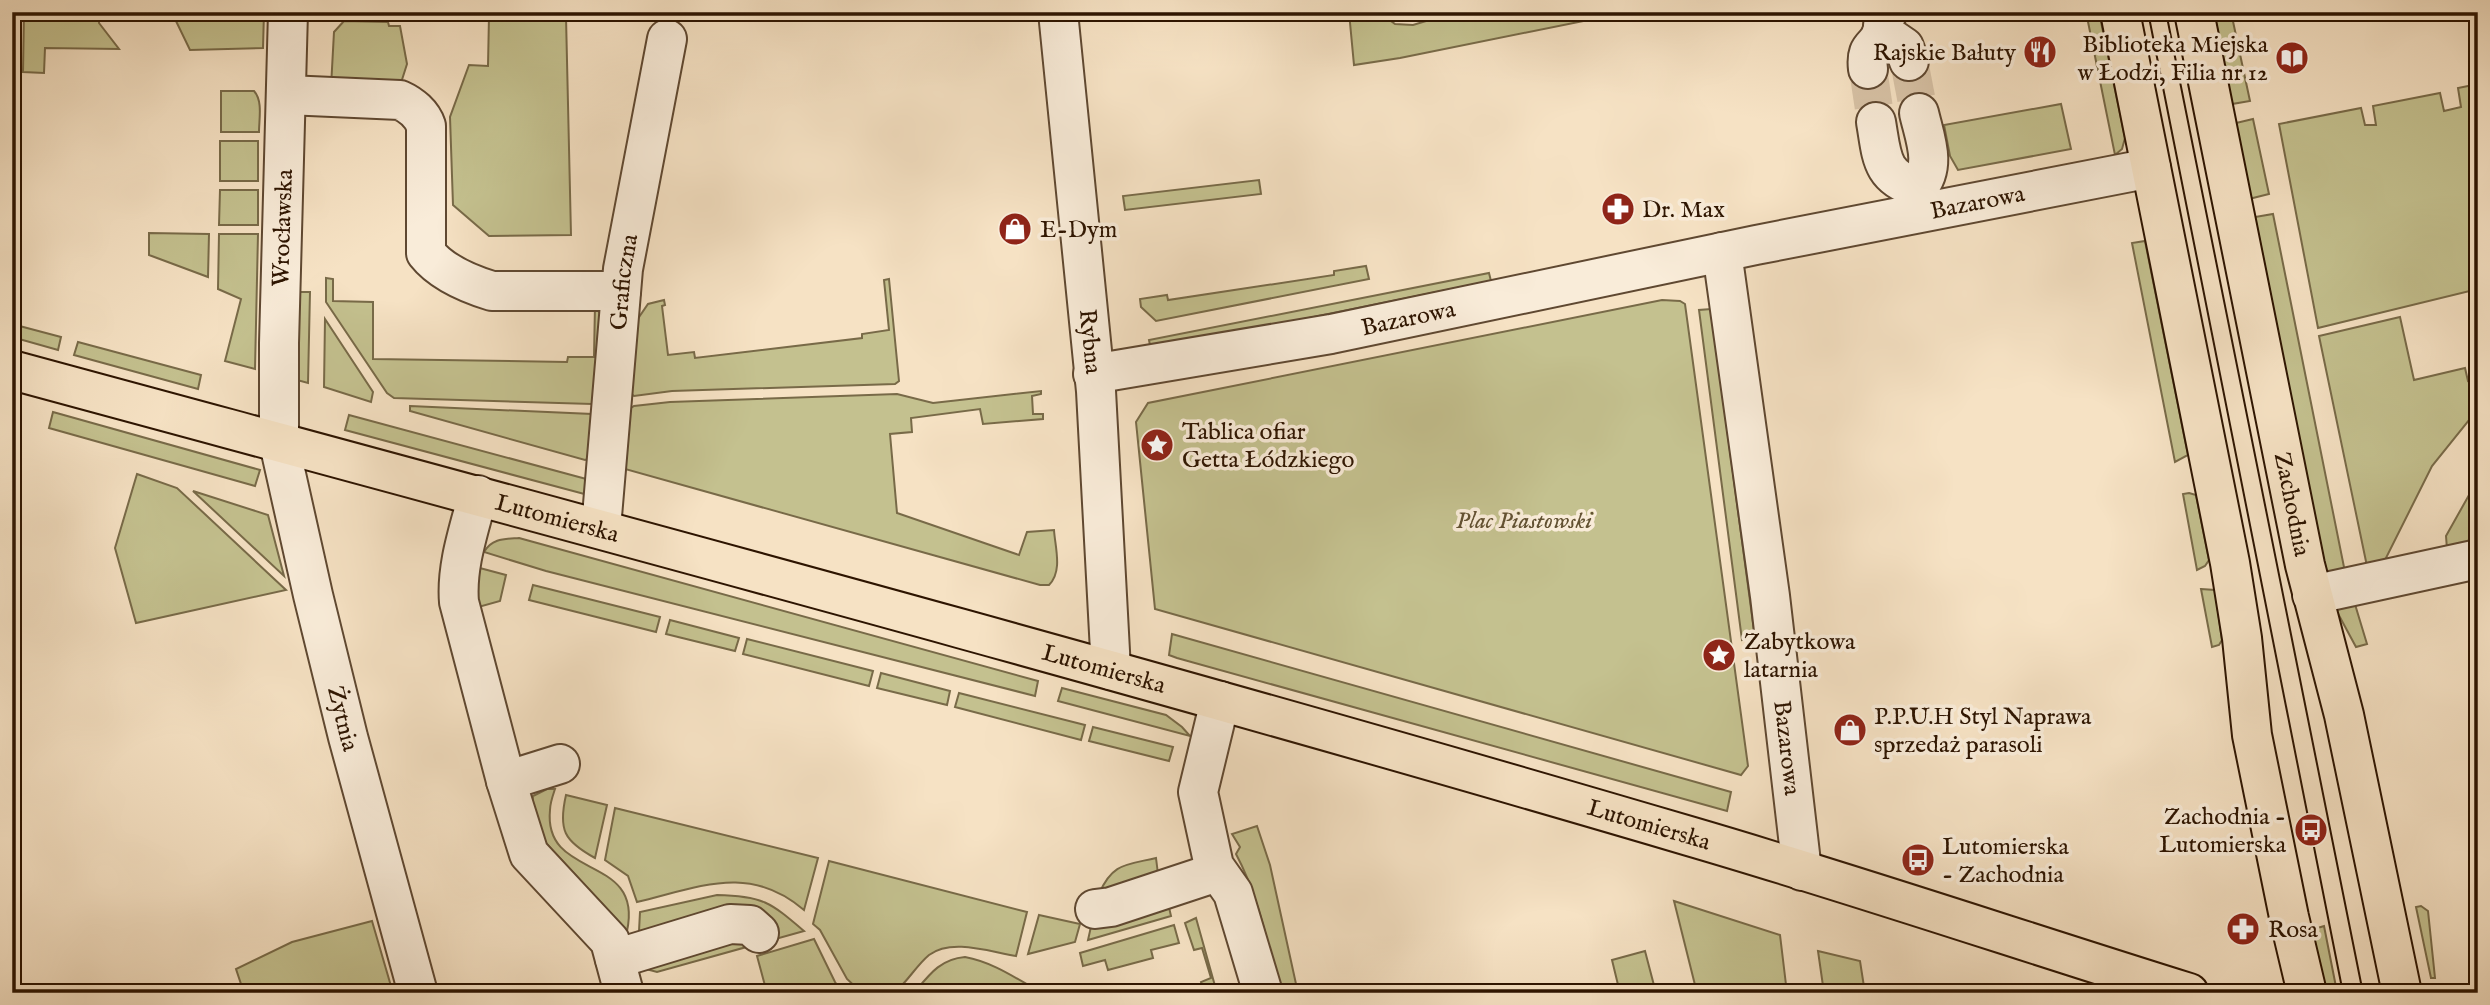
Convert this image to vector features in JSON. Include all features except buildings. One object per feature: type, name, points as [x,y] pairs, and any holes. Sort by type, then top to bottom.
[{"type":"main road","points":[[2120,12],[2230,563],[2252,735],[2307,993]]},
{"type":"main road","name":"Zachodnia","points":[[2194,12],[2312,595],[2344,715],[2402,993]]},
{"type":"main road","name":"Lutomierska","points":[[12,370],[601,528],[1220,701],[1685,835],[2189,993]]},
{"type":"street","name":"Wrocławska","points":[[279,443],[288,12]]},
{"type":"street","name":"Rybna","points":[[1058,12],[1093,374],[1103,503],[1111,670]]},
{"type":"street","points":[[1868,69],[1868,51],[1885,22],[1904,47],[1909,61]]},
{"type":"street","name":"Graficzna","points":[[601,528],[622,280],[667,39]]},
{"type":"street","points":[[286,95],[400,100],[409,104],[423,119],[426,126],[426,253],[434,264],[492,291],[622,280]]},
{"type":"street","points":[[1919,113],[1929,167],[1921,200]]},
{"type":"street","points":[[1876,122],[1882,156],[1891,176],[1921,200]]},
{"type":"street","name":"Bazarowa","points":[[1093,374],[1331,334],[1722,252],[1921,200],[2151,168]]},
{"type":"street","name":"Bazarowa","points":[[1722,252],[1770,596],[1802,871]]},
{"type":"street","name":"Żytnia","points":[[279,443],[346,729],[418,993]]},
{"type":"street","points":[[478,495],[463,555],[458,590],[506,781],[529,854],[610,941],[620,976],[730,924],[750,925],[759,933]]},
{"type":"street","points":[[2312,595],[2478,559]]},
{"type":"street","points":[[1220,701],[1198,792],[1199,804],[1217,872],[1233,893],[1263,993]]},
{"type":"street","points":[[506,781],[560,764]]},
{"type":"street","points":[[1095,909],[1111,907],[1217,872]]},
{"type":"green space","points":[[24,12],[99,12],[99,23],[119,49],[45,48],[44,73],[23,72]]},
{"type":"green space","points":[[175,12],[264,12],[263,48],[190,50],[175,19]]},
{"type":"green space","points":[[1349,12],[1379,12],[1395,24],[1413,25],[1446,15],[1446,12],[1628,12],[1354,65]]},
{"type":"green space","points":[[2086,12],[2099,12],[2125,138],[2122,149],[2115,155]]},
{"type":"green space","points":[[2214,12],[2231,12],[2250,101],[2232,104]]},
{"type":"green space","points":[[489,16],[566,17],[571,235],[489,236],[453,205],[450,117],[469,65],[488,66]]},
{"type":"green space","points":[[344,21],[388,22],[389,26],[400,26],[407,64],[400,86],[331,87],[334,32]]},
{"type":"green space","points":[[2478,84],[2478,289],[2318,328],[2279,124],[2361,108],[2365,125],[2376,125],[2373,106],[2440,93],[2444,111],[2461,107],[2458,88]]},
{"type":"green space","points":[[221,91],[254,91],[260,105],[259,132],[221,132]]},
{"type":"green space","points":[[2061,104],[2071,149],[1958,170],[1950,156],[1944,125]]},
{"type":"green space","points":[[2253,119],[2269,194],[2249,199],[2236,123]]},
{"type":"green space","points":[[220,141],[258,141],[258,181],[220,181]]},
{"type":"green space","points":[[1259,180],[1261,194],[1125,210],[1123,196]]},
{"type":"green space","points":[[220,190],[258,190],[258,225],[219,225]]},
{"type":"green space","points":[[2273,214],[2346,577],[2328,578],[2318,534],[2255,217]]},
{"type":"green space","points":[[149,233],[209,234],[208,277],[149,255]]},
{"type":"green space","points":[[219,234],[258,234],[255,369],[225,361],[241,299],[218,289]]},
{"type":"green space","points":[[2145,241],[2188,455],[2175,462],[2132,243]]},
{"type":"green space","points":[[1366,266],[1369,279],[1156,321],[1141,307],[1140,299],[1167,295],[1168,300],[1334,275],[1334,271]]},
{"type":"green space","points":[[1489,273],[1491,281],[1151,350],[1149,340]]},
{"type":"green space","points":[[326,278],[333,279],[333,301],[373,302],[373,359],[567,362],[568,357],[594,357],[595,305],[604,320],[592,404],[394,398],[387,393],[326,302]]},
{"type":"green space","points":[[889,279],[899,381],[895,384],[672,391],[634,396],[629,392],[635,323],[648,304],[664,300],[665,305],[662,306],[668,355],[694,352],[695,358],[862,338],[862,334],[889,330],[884,280]]},
{"type":"green space","points":[[299,292],[310,292],[308,383],[297,380]]},
{"type":"green space","name":"Plac Piastowski","points":[[1662,300],[1685,304],[1748,766],[1741,775],[1155,609],[1136,422],[1148,403]]},
{"type":"green space","points":[[1711,309],[1755,638],[1742,640],[1699,310]]},
{"type":"green space","points":[[2400,317],[2414,380],[2465,368],[2468,381],[2478,379],[2478,409],[2432,466],[2381,568],[2368,571],[2319,336]]},
{"type":"green space","points":[[325,319],[373,392],[371,402],[324,387]]},
{"type":"green space","points":[[12,324],[61,337],[58,350],[12,337]]},
{"type":"green space","points":[[78,342],[201,375],[198,389],[74,355]]},
{"type":"green space","points":[[1041,391],[1041,394],[1032,396],[1033,414],[1043,414],[1043,419],[983,424],[980,409],[911,418],[912,432],[890,434],[897,513],[1019,555],[1027,532],[1054,530],[1057,566],[1049,585],[1040,585],[625,469],[622,463],[628,410],[634,406],[670,402],[897,394],[933,403]]},
{"type":"green space","points":[[410,406],[592,414],[591,458],[585,460],[410,411]]},
{"type":"green space","points":[[53,412],[260,470],[255,486],[49,428]]},
{"type":"green space","points":[[349,415],[590,480],[588,495],[345,430]]},
{"type":"green space","points":[[137,474],[177,488],[286,590],[136,623],[115,548]]},
{"type":"green space","points":[[2478,479],[2478,543],[2447,549],[2446,536]]},
{"type":"green space","points":[[193,491],[268,515],[284,576]]},
{"type":"green space","points":[[2183,494],[2196,495],[2209,560],[2197,570]]},
{"type":"green space","points":[[519,538],[1038,681],[1035,696],[546,571],[484,552],[495,542]]},
{"type":"green space","points":[[476,567],[506,575],[500,601],[475,608]]},
{"type":"green space","points":[[533,585],[660,617],[656,632],[529,600]]},
{"type":"green space","points":[[2201,589],[2215,590],[2222,640],[2219,645],[2212,647]]},
{"type":"green space","points":[[2354,601],[2367,644],[2356,647],[2335,608]]},
{"type":"green space","points":[[670,620],[739,638],[735,651],[666,634]]},
{"type":"green space","points":[[1172,634],[1731,792],[1727,811],[1177,658],[1169,655]]},
{"type":"green space","points":[[747,639],[873,671],[869,686],[743,654]]},
{"type":"green space","points":[[881,673],[950,691],[947,705],[877,688]]},
{"type":"green space","points":[[1062,688],[1166,715],[1190,736],[1058,701]]},
{"type":"green space","points":[[959,693],[1085,725],[1081,740],[955,707]]},
{"type":"green space","points":[[1093,727],[1173,747],[1169,761],[1089,741]]},
{"type":"green space","points":[[547,789],[555,789],[550,807],[552,832],[561,848],[608,877],[621,889],[628,906],[627,931],[545,842],[532,805],[533,796]]},
{"type":"green space","points":[[566,795],[607,805],[595,858],[576,846],[566,833],[563,817]]},
{"type":"green space","points":[[615,808],[818,858],[804,910],[784,896],[764,887],[744,883],[703,886],[637,902],[628,876],[605,860]]},
{"type":"green space","points":[[1257,826],[1270,865],[1298,993],[1281,993],[1257,904],[1236,854],[1240,847],[1232,834]]},
{"type":"green space","points":[[1156,858],[1158,874],[1099,894],[1109,876],[1121,867]]},
{"type":"green space","points":[[829,861],[1027,912],[1016,956],[949,947],[929,955],[895,992],[862,993],[847,979],[820,930],[813,924]]},
{"type":"green space","points":[[717,895],[756,899],[783,913],[804,931],[657,972],[642,968],[647,930],[639,931],[640,912]]},
{"type":"green space","points":[[1674,901],[1780,935],[1787,993],[1697,993]]},
{"type":"green space","points":[[1168,903],[1171,916],[1088,940],[1092,922]]},
{"type":"green space","points":[[2421,906],[2428,911],[2435,978],[2431,978],[2416,907]]},
{"type":"green space","points":[[1039,915],[1080,924],[1075,942],[1028,954]]},
{"type":"green space","points":[[1196,918],[1217,993],[1204,993],[1201,982],[1211,978],[1202,948],[1194,950],[1185,923]]},
{"type":"green space","points":[[372,921],[393,993],[244,993],[236,969],[292,942]]},
{"type":"green space","points":[[1174,925],[1179,943],[1151,950],[1153,958],[1108,970],[1105,960],[1083,966],[1080,953]]},
{"type":"green space","points":[[2324,926],[2337,992],[2328,993],[2324,988],[2311,930]]},
{"type":"green space","points":[[814,939],[843,993],[767,993],[757,956]]},
{"type":"green space","points":[[1645,951],[1656,993],[1620,993],[1612,960]]},
{"type":"green space","points":[[1818,951],[1860,961],[1865,993],[1824,993]]},
{"type":"green space","points":[[965,957],[994,966],[1037,990],[1027,993],[914,993],[930,974],[942,965]]},
{"type":"tunnel","points":[[1909,61],[1919,113]]},
{"type":"tunnel","points":[[1868,69],[1876,122]]},
{"type":"tram line","points":[[2148,12],[2343,993]]},
{"type":"tram line","points":[[2166,12],[2363,993]]},
{"type":"place","name":"Rajskie Bałuty","points":[[2040,52]]},
{"type":"place","name":"Biblioteka Miejska w Łodzi, Filia nr 12","points":[[2292,58]]},
{"type":"place","name":"Dr. Max","points":[[1618,209]]},
{"type":"place","name":"E-Dym","points":[[1015,229]]},
{"type":"place","name":"Tablica ofiar Getta Łódzkiego","points":[[1157,445]]},
{"type":"place","name":"Zabytkowa latarnia","points":[[1719,655]]},
{"type":"place","name":"P.P.U.H Styl Naprawa sprzedaż parasoli","points":[[1850,730]]},
{"type":"place","name":"Zachodnia - Lutomierska","points":[[2311,830]]},
{"type":"place","name":"Lutomierska - Zachodnia","points":[[1918,860]]},
{"type":"place","name":"Rosa","points":[[2243,929]]}]
